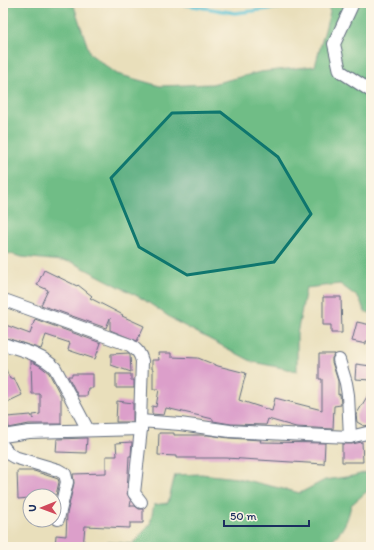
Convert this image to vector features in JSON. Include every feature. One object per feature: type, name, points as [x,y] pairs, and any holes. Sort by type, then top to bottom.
[{"type":"street","points":[[353,3],[334,44],[340,71],[371,91]]},
{"type":"street","points":[[6,301],[130,345],[137,349],[142,361],[140,425],[134,493],[141,502]]},
{"type":"street","points":[[3,344],[48,360],[55,368],[88,430]]},
{"type":"street","points":[[339,360],[348,395],[350,437]]},
{"type":"street","points":[[3,436],[29,432],[88,430],[140,425],[350,437],[371,432]]},
{"type":"street","points":[[3,446],[9,454],[14,457],[58,470],[65,474],[67,482],[62,503]]},
{"type":"highlighted area","points":[[220,112],[278,157],[311,214],[274,262],[187,275],[139,247],[111,178],[172,113]]},
{"type":"green space","points":[[3,3],[73,3],[90,54],[117,74],[160,86],[212,84],[260,72],[315,66],[330,12],[327,3],[371,3],[371,313],[365,312],[359,298],[340,284],[306,288],[297,334],[297,371],[253,362],[177,322],[143,299],[72,262],[22,257],[3,252]]},
{"type":"green space","points":[[371,471],[371,488],[351,505],[342,529],[334,539],[322,547],[99,547],[107,542],[133,544],[150,524],[154,505],[168,503],[175,475],[201,474],[237,478],[300,493],[325,480],[353,476]]},
{"type":"building","points":[[44,270],[77,286],[78,285],[92,296],[90,298],[123,315],[122,316],[144,326],[137,341],[110,330],[110,318],[106,328],[41,305],[48,290],[37,285]]},
{"type":"building","points":[[323,297],[341,297],[342,333],[331,333],[331,325],[323,325]]},
{"type":"building","points":[[35,319],[101,343],[95,359],[68,350],[70,343],[46,335],[41,349],[3,337],[3,324],[30,334]]},
{"type":"building","points":[[357,322],[371,325],[371,342],[366,341],[366,344],[352,341]]},
{"type":"building","points":[[129,353],[131,372],[111,365],[111,354]]},
{"type":"building","points":[[158,353],[171,353],[171,357],[198,358],[218,366],[246,373],[239,400],[272,411],[275,398],[322,410],[322,379],[319,379],[319,354],[335,354],[332,358],[332,362],[338,381],[338,395],[340,394],[341,405],[334,406],[333,429],[296,427],[268,419],[266,425],[231,424],[213,421],[213,419],[166,408],[164,415],[152,414],[152,406],[156,407],[159,389],[153,389],[152,360],[159,360]]},
{"type":"building","points":[[31,361],[49,373],[61,396],[61,424],[29,424],[9,428],[7,417],[31,415],[33,419],[33,415],[40,414],[40,394],[32,394]]},
{"type":"building","points":[[3,363],[10,379],[14,378],[22,395],[3,404]]},
{"type":"building","points":[[356,364],[371,366],[371,380],[355,379]]},
{"type":"building","points":[[72,374],[93,374],[93,388],[88,388],[87,396],[78,396],[68,376],[72,376]]},
{"type":"building","points":[[116,374],[131,374],[131,380],[134,380],[134,388],[116,388]]},
{"type":"building","points":[[371,390],[371,425],[364,426],[357,422],[356,415]]},
{"type":"building","points":[[117,401],[133,403],[133,422],[116,422]]},
{"type":"building","points":[[159,433],[174,433],[174,435],[208,435],[261,440],[260,442],[325,443],[324,464],[226,458],[176,458],[176,456],[158,455]]},
{"type":"building","points":[[87,438],[86,453],[56,452],[57,439]]},
{"type":"building","points":[[132,442],[131,456],[129,456],[127,493],[131,501],[130,506],[143,509],[143,523],[130,523],[130,528],[85,526],[83,547],[55,547],[56,535],[66,536],[67,514],[74,483],[73,474],[106,473],[106,456],[117,456],[116,443]]},
{"type":"building","points":[[362,442],[363,462],[342,462],[342,444]]},
{"type":"building","points":[[17,471],[34,471],[58,479],[58,488],[22,488],[22,499],[18,499]]},
{"type":"waterway","points":[[176,3],[235,13],[319,3]]}]
